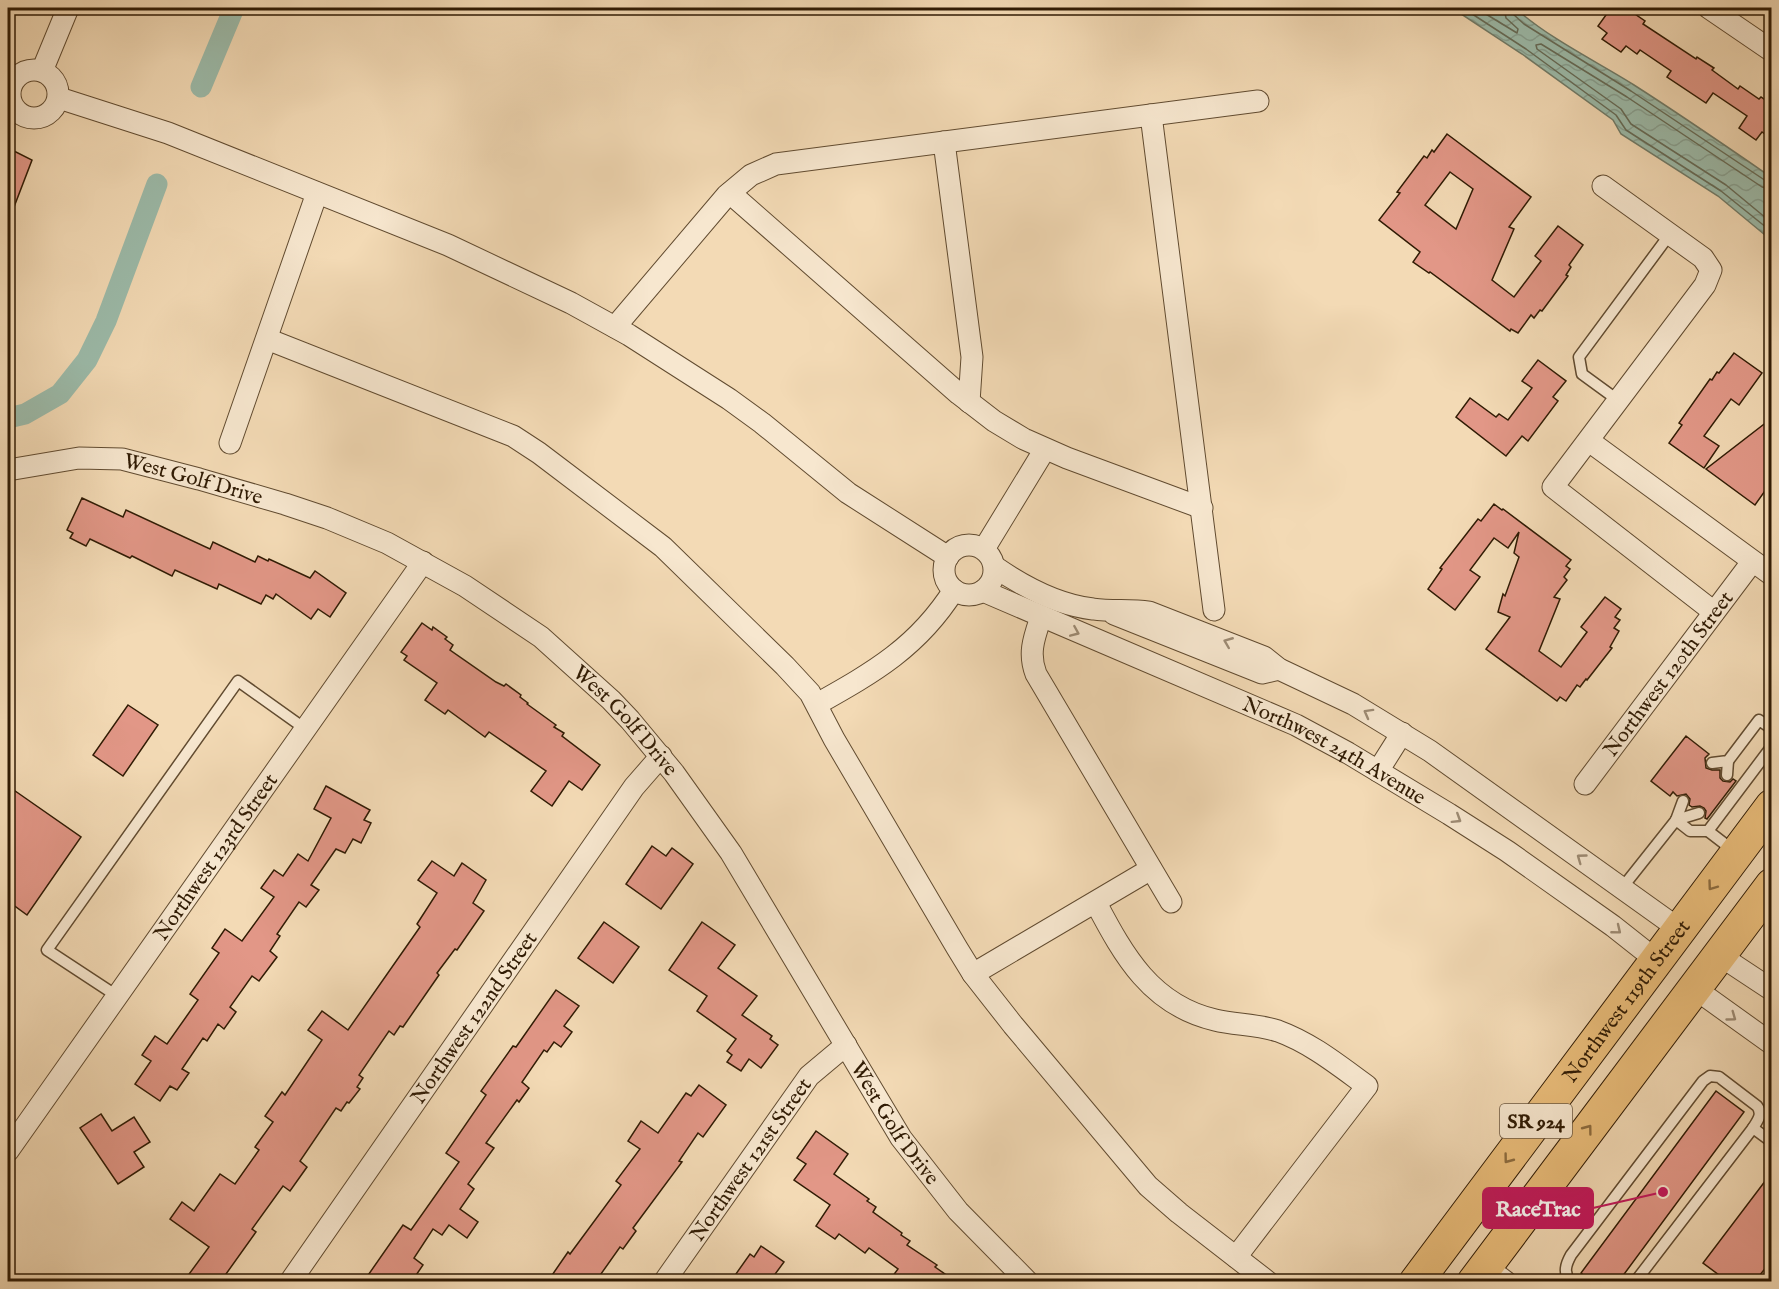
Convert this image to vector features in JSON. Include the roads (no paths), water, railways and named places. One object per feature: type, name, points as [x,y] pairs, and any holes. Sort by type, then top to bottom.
[{"type":"highway","name":"Northwest 119th Street","points":[[1416,1281],[1772,806]]},
{"type":"highway","name":"SR 924","points":[[1488,1276],[1694,988],[1772,885]]},
{"type":"highway","points":[[1679,929],[1719,955]]},
{"type":"highway","points":[[1656,960],[1694,988]]},
{"type":"street","points":[[42,71],[68,8]]},
{"type":"street","points":[[1709,8],[1772,51]]},
{"type":"street","points":[[28,70],[42,71],[49,74],[57,84],[56,105],[46,116],[31,118],[24,116],[18,112],[10,99],[12,74],[28,70]]},
{"type":"street","points":[[58,98],[168,134],[457,249],[540,287],[615,327],[745,411],[856,499],[948,557]]},
{"type":"street","points":[[615,327],[730,193],[751,175],[776,164],[1258,101]]},
{"type":"street","points":[[1150,116],[1214,610]]},
{"type":"street","points":[[944,142],[972,357],[969,402]]},
{"type":"street","points":[[1603,186],[1703,258],[1712,270],[1705,285],[1553,487],[1714,612]]},
{"type":"street","points":[[230,443],[317,193]]},
{"type":"street","points":[[730,193],[969,402],[1006,429],[1045,449],[1202,508]]},
{"type":"street","points":[[267,339],[500,429],[526,444],[670,553],[810,693],[834,739],[973,974],[1013,1025],[1140,1177],[1167,1204],[1268,1281]]},
{"type":"street","points":[[1589,441],[1772,575]]},
{"type":"street","points":[[989,558],[969,545],[953,551],[945,563],[945,578],[954,590],[968,596],[983,591],[992,581],[989,558],[1045,449]]},
{"type":"street","name":"West Golf Drive","points":[[8,470],[98,457],[139,463],[242,491],[327,518],[387,543],[489,601],[541,637],[611,700],[661,756],[731,853],[890,1122],[926,1171],[974,1228],[1028,1281]]},
{"type":"street","name":"Northwest 24th Avenue","points":[[989,558],[1023,585],[1052,599],[1078,607],[1108,611],[1136,610],[1160,615],[1264,657],[1279,669],[1353,704],[1458,769],[1679,929]]},
{"type":"street","name":"Northwest 123rd Street","points":[[8,1151],[423,562]]},
{"type":"street","points":[[1752,562],[1772,584]]},
{"type":"street","name":"Northwest 120th Street","points":[[1584,784],[1752,562]]},
{"type":"street","points":[[817,704],[879,667],[915,640],[938,614],[954,590]]},
{"type":"street","name":"Northwest 24th Avenue","points":[[983,591],[1296,725],[1469,826],[1548,879],[1656,960]]},
{"type":"street","name":"Northwest 24th Avenue","points":[[1108,611],[1262,673],[1279,669]]},
{"type":"street","points":[[1041,617],[1031,649],[1032,664],[1036,674],[1171,902]]},
{"type":"street","points":[[1139,659],[1152,630]]},
{"type":"street","points":[[1378,771],[1402,733]]},
{"type":"street","name":"Northwest 122nd Street","points":[[290,1281],[634,787],[661,756]]},
{"type":"street","points":[[973,974],[1151,869]]},
{"type":"street","points":[[1096,903],[1126,957],[1149,985],[1162,996],[1187,1010],[1212,1020],[1260,1027],[1290,1036],[1315,1049],[1367,1086],[1236,1257]]},
{"type":"street","points":[[1719,955],[1772,990]]},
{"type":"street","points":[[1694,988],[1772,1044]]},
{"type":"street","name":"Northwest 121st Street","points":[[664,1281],[809,1076],[846,1045]]},
{"type":"lane","points":[[1619,401],[1582,374],[1579,357],[1670,234]]},
{"type":"lane","points":[[117,996],[47,950],[238,681],[304,728]]},
{"type":"lane","points":[[1727,775],[1728,761],[1759,720],[1772,729]]},
{"type":"lane","points":[[1708,831],[1772,746]]},
{"type":"lane","points":[[1712,763],[1728,761]]},
{"type":"lane","points":[[1622,888],[1676,820],[1683,801]]},
{"type":"lane","points":[[1676,820],[1699,813]]},
{"type":"lane","points":[[1676,820],[1690,831],[1708,831],[1737,852]]},
{"type":"lane","points":[[1570,1281],[1566,1271],[1571,1255],[1703,1081],[1710,1076],[1719,1077],[1757,1106],[1761,1110],[1760,1116],[1635,1281]]},
{"type":"lane","points":[[1753,1128],[1772,1142]]},
{"type":"water","points":[[1452,8],[1515,8],[1557,39],[1652,96],[1771,177],[1771,240],[1718,196],[1621,134],[1613,120],[1522,54]]},
{"type":"waterway","points":[[201,87],[234,8]]},
{"type":"waterway","points":[[8,418],[25,414],[60,394],[87,360],[106,321],[157,184]]},
{"type":"place","name":"RaceTrac","points":[[1663,1192]]}]
